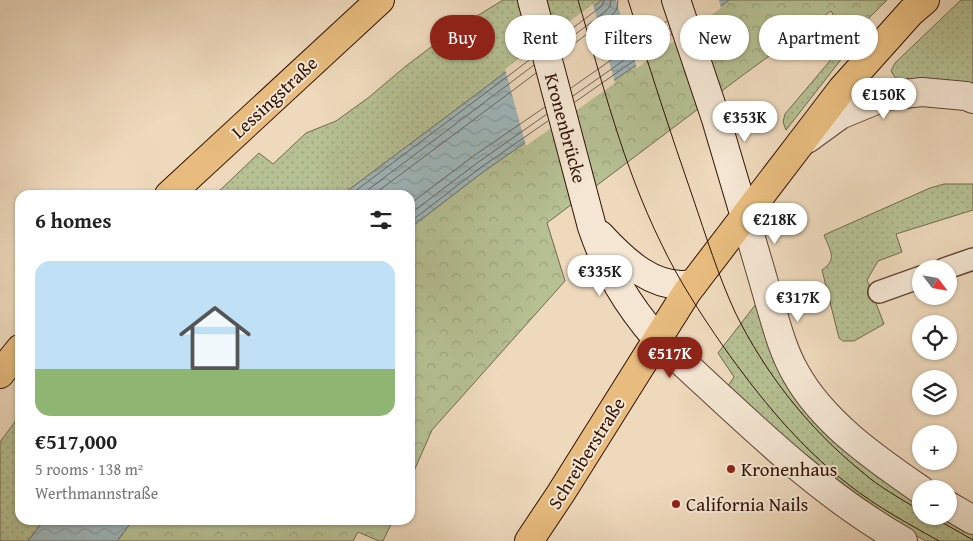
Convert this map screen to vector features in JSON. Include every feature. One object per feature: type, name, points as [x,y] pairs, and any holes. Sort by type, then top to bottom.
[{"type":"main road","name":"Lessingstraße","points":[[174,190],[380,0]]},
{"type":"main road","name":"Schreiberstraße","points":[[529,541],[693,284],[842,89],[911,12],[925,0]]},
{"type":"main road","points":[[0,374],[15,355]]},
{"type":"street","points":[[346,30],[362,0]]},
{"type":"street","name":"Kronenbrücke","points":[[532,0],[601,253],[618,286],[636,314],[657,339],[774,446],[828,492],[854,511],[903,541]]},
{"type":"street","points":[[676,0],[714,115],[779,333],[794,372],[807,391],[837,425],[873,457],[912,484]]},
{"type":"street","points":[[800,144],[840,115],[886,96],[922,92],[966,96],[973,99]]},
{"type":"street","name":"Kronenbrücke","points":[[590,218],[609,245],[646,276],[669,284],[683,286],[693,284]]},
{"type":"street","points":[[957,511],[973,520]]},
{"type":"lane","points":[[958,264],[973,259]]},
{"type":"lane","points":[[878,292],[912,280]]},
{"type":"green space","points":[[503,0],[602,0],[576,20],[576,15],[505,15],[505,60],[522,60],[349,190],[220,190],[259,153],[273,164],[306,133],[336,121],[368,98],[430,48],[430,60],[495,60],[495,15],[479,15]]},
{"type":"green space","points":[[729,0],[887,0],[872,15],[833,15],[831,11],[826,15],[759,15],[759,60],[764,60],[547,223],[565,281],[432,430],[415,469],[415,224],[483,172],[643,60],[670,60],[670,41],[680,34],[680,60],[749,60],[749,15],[708,15]]},
{"type":"green space","points":[[961,0],[973,0],[973,88],[898,82],[891,71],[895,63]]},
{"type":"green space","points":[[831,60],[841,60],[786,130],[783,122],[785,114]]},
{"type":"green space","points":[[944,184],[973,184],[973,210],[896,234],[902,252],[878,261],[867,280],[884,324],[854,341],[843,341],[839,338],[822,270],[830,262],[831,258],[824,235],[930,188]]},
{"type":"green space","points":[[756,304],[768,336],[912,491],[912,525],[957,525],[957,522],[973,531],[973,541],[926,541],[888,520],[809,460],[728,386],[734,377],[718,353]]},
{"type":"green space","points":[[15,422],[15,525],[40,525],[28,541],[0,541],[0,442]]},
{"type":"green space","points":[[129,525],[391,525],[383,541],[358,532],[353,541],[117,541]]},
{"type":"water","points":[[602,0],[729,0],[708,15],[680,15],[680,34],[670,41],[670,15],[586,15],[586,60],[643,60],[483,172],[415,224],[415,190],[349,190],[522,60],[576,60],[576,20]]},
{"type":"water","points":[[40,525],[129,525],[117,541],[28,541]]},
{"type":"pier","points":[[616,0],[719,0],[721,8],[711,15],[680,15],[680,37],[670,44],[670,15],[621,15]]},
{"type":"pier","points":[[593,4],[596,15],[586,15],[586,60],[609,60],[615,83],[526,146],[505,69],[517,60],[576,60],[576,17]]},
{"type":"pier","points":[[635,60],[648,60],[637,68]]},
{"type":"tram line","points":[[578,0],[614,123],[635,184],[668,256],[682,283],[706,321],[766,402],[813,454],[830,470],[871,501],[939,541]]},
{"type":"tram line","points":[[628,0],[712,255],[735,312],[747,335],[774,378],[823,437],[868,477],[912,505]]},
{"type":"tram line","points":[[947,525],[973,540]]},
{"type":"place","name":"Kronenhaus","points":[[731,469]]},
{"type":"place","name":"California Nails","points":[[676,504]]}]
